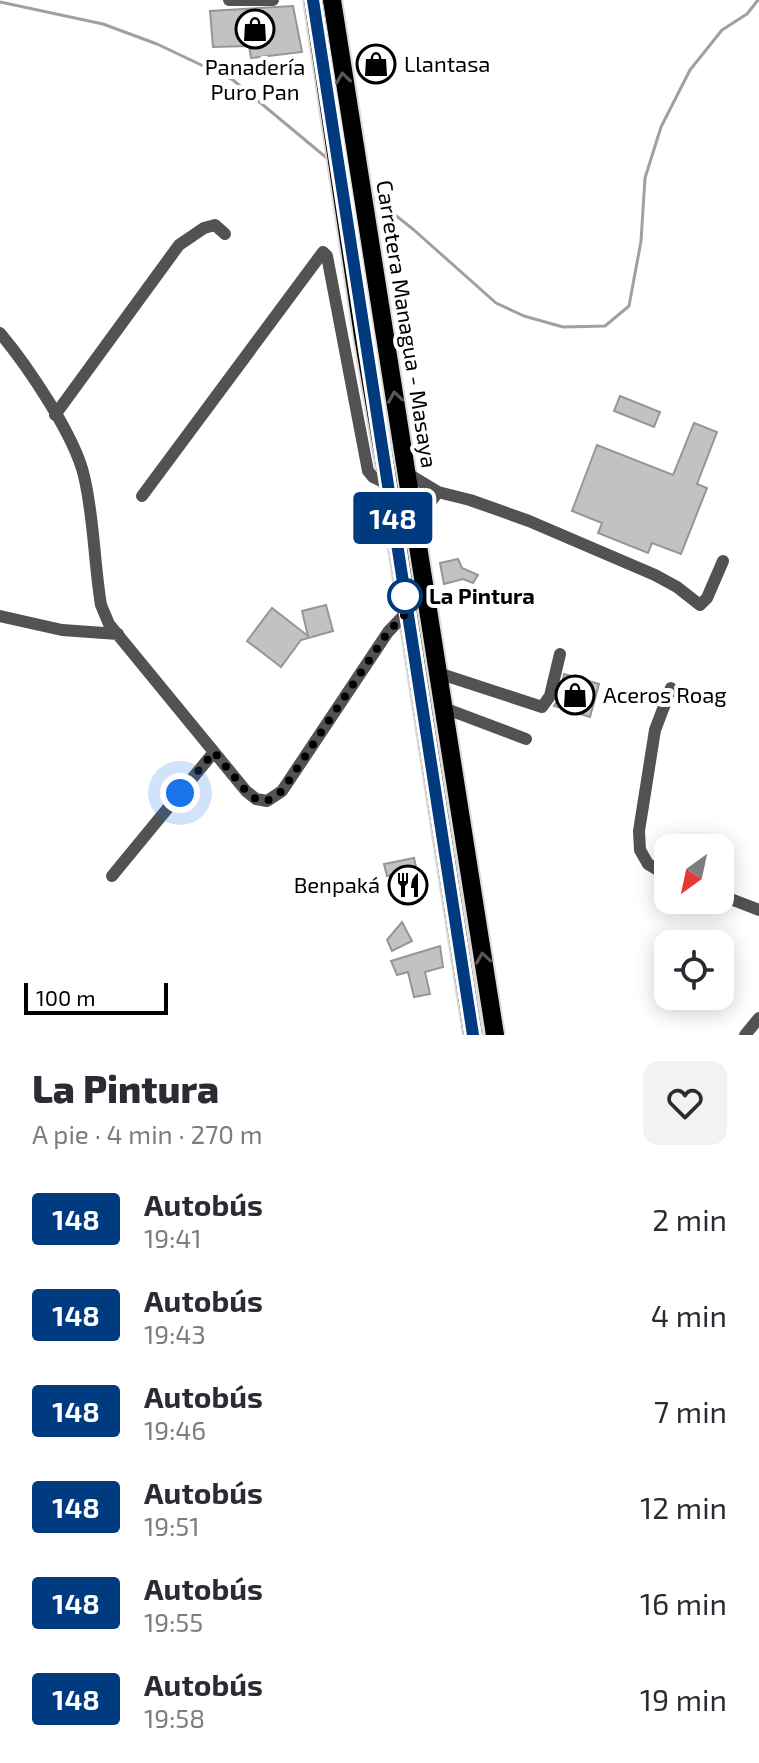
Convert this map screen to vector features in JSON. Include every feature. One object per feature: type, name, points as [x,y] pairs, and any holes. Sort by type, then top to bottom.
[{"type":"highway","name":"Carretera Managua - Masaya","points":[[313,0],[473,1035]]},
{"type":"highway","name":"Carretera Managua - Masaya","points":[[332,0],[495,1035]]},
{"type":"highway","points":[[377,418],[392,466],[408,474]]},
{"type":"highway","points":[[407,612],[416,590],[409,553],[414,524]]},
{"type":"highway","points":[[447,877],[457,885],[463,883],[469,873]]},
{"type":"highway","points":[[453,909],[459,897],[466,896],[472,899],[475,906]]},
{"type":"street","points":[[229,0],[273,0]]},
{"type":"street","points":[[55,415],[179,245],[197,232],[215,225],[225,234]]},
{"type":"street","points":[[142,496],[323,252],[327,256],[368,471],[388,484]]},
{"type":"street","points":[[0,333],[16,352],[55,415],[81,465],[101,605],[109,624],[256,799],[267,801],[282,791],[388,632],[407,612]]},
{"type":"street","points":[[408,474],[438,492],[529,521],[655,575],[700,605],[707,598],[723,561]]},
{"type":"street","points":[[414,524],[438,492]]},
{"type":"street","points":[[0,616],[62,630],[118,634]]},
{"type":"street","points":[[438,673],[542,707],[550,696],[560,654]]},
{"type":"street","points":[[654,868],[648,864],[640,850],[639,831],[655,730],[671,688]]},
{"type":"street","points":[[444,708],[526,739]]},
{"type":"street","points":[[112,876],[214,752]]},
{"type":"street","points":[[734,900],[759,910]]},
{"type":"street","points":[[745,1035],[759,1018]]},
{"type":"building","points":[[293,6],[302,52],[251,58],[249,46],[213,47],[210,11]]},
{"type":"building","points":[[620,396],[660,412],[654,427],[614,411]]},
{"type":"building","points":[[694,423],[717,432],[697,484],[707,488],[681,554],[652,543],[648,553],[598,533],[602,523],[572,511],[597,445],[673,475]]},
{"type":"building","points":[[373,518],[375,532],[354,535],[351,521]]},
{"type":"building","points":[[458,559],[462,568],[478,575],[473,583],[463,579],[444,584],[440,563]]},
{"type":"building","points":[[326,605],[333,631],[301,640],[281,667],[247,641],[272,608],[308,636],[302,611]]},
{"type":"building","name":"Aceros Roag","points":[[564,674],[599,684],[590,717],[554,706]]},
{"type":"building","name":"Benpaká","points":[[414,858],[422,894],[400,898],[395,874],[387,876],[384,864]]},
{"type":"building","points":[[402,922],[412,941],[392,951],[387,940]]},
{"type":"building","points":[[440,946],[443,967],[425,972],[430,994],[414,997],[408,972],[397,975],[391,961]]},
{"type":"waterway","points":[[370,195],[496,303],[524,316],[563,327],[605,326],[629,306],[641,241],[645,178],[661,127],[690,70],[722,30],[747,14],[758,0]]},
{"type":"waterway","points":[[0,2],[103,24],[157,44],[233,80],[328,159]]},
{"type":"bus line","name":"148","points":[[313,0],[473,1035]]},
{"type":"place","name":"Panadería Puro Pan","points":[[255,29]]},
{"type":"place","name":"Llantasa","points":[[376,64]]},
{"type":"place","name":"La Pintura","points":[[405,596]]},
{"type":"place","name":"Aceros Roag","points":[[575,695]]},
{"type":"place","name":"Benpaká","points":[[408,885]]},
{"type":"route","points":[[180,793],[214,752],[256,799],[273,799],[282,791],[388,632],[407,612],[405,596]]}]
